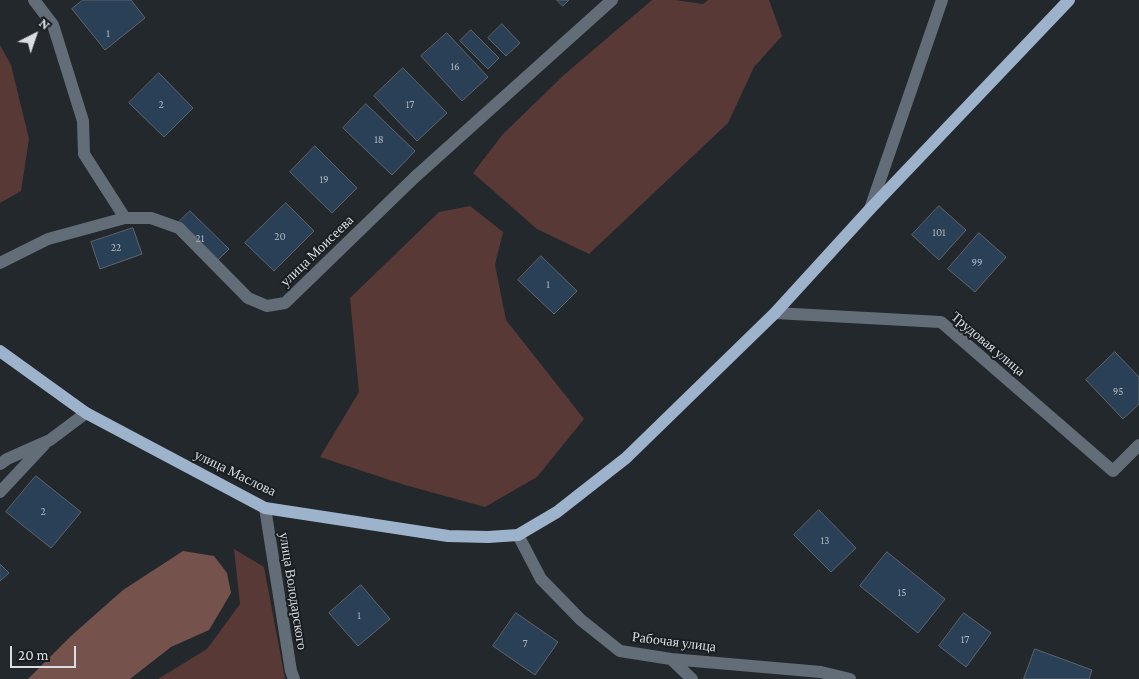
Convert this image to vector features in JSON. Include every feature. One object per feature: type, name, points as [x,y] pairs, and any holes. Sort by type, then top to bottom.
[{"type":"main road","points":[[518,535],[557,512],[626,458],[775,313],[870,209],[1069,0]]},
{"type":"main road","name":"улица Маслова","points":[[0,351],[86,413],[264,508],[448,536],[488,537],[518,535]]},
{"type":"street","points":[[34,0],[53,24],[83,121],[84,154],[125,218]]},
{"type":"street","name":"улица Моисеева","points":[[0,263],[48,239],[125,218],[151,218],[179,228],[248,298],[267,306],[285,303],[415,177],[612,0]]},
{"type":"street","points":[[870,209],[942,0]]},
{"type":"street","name":"Трудовая улица","points":[[775,313],[941,322],[1113,472],[1139,445]]},
{"type":"street","points":[[0,492],[50,440],[86,413]]},
{"type":"street","points":[[0,464],[50,440]]},
{"type":"street","name":"улица Володарского","points":[[264,508],[291,671],[294,679]]},
{"type":"street","name":"Рабочая улица","points":[[518,535],[540,579],[581,620],[620,651],[671,659],[821,672],[850,679]]},
{"type":"street","points":[[671,659],[692,679]]},
{"type":"shaded area","points":[[652,0],[675,0],[703,4],[708,0],[769,0],[782,36],[754,67],[728,123],[589,254],[537,229],[473,173],[503,134],[565,74]]},
{"type":"shaded area","points":[[0,45],[11,65],[29,139],[21,191],[0,203]]},
{"type":"shaded area","points":[[470,206],[503,232],[495,265],[506,320],[584,419],[537,477],[485,507],[405,485],[320,457],[359,392],[350,298],[439,212]]},
{"type":"shaded area","points":[[234,549],[264,567],[285,679],[158,679],[207,649],[240,604]]},
{"type":"shaded area","points":[[183,551],[214,556],[227,573],[231,593],[209,630],[171,647],[130,679],[28,679],[71,636],[123,590]]},
{"type":"building","points":[[83,0],[131,0],[145,18],[105,50],[72,9]]},
{"type":"building","points":[[557,0],[569,0],[563,6]]},
{"type":"building","points":[[502,24],[520,43],[506,56],[488,38]]},
{"type":"building","points":[[471,30],[499,58],[488,69],[460,41]]},
{"type":"building","points":[[447,33],[488,77],[462,101],[421,56]]},
{"type":"building","points":[[403,68],[447,113],[417,141],[374,96]]},
{"type":"building","points":[[159,73],[193,108],[164,137],[129,103]]},
{"type":"building","points":[[366,104],[415,151],[392,175],[343,128]]},
{"type":"building","points":[[315,146],[357,188],[332,213],[290,172]]},
{"type":"building","points":[[286,203],[314,231],[274,271],[245,243]]},
{"type":"building","points":[[939,206],[966,230],[939,260],[912,235]]},
{"type":"building","points":[[190,211],[229,249],[211,267],[172,229]]},
{"type":"building","points":[[133,228],[142,254],[100,269],[91,242]]},
{"type":"building","points":[[979,233],[1006,257],[975,292],[948,269]]},
{"type":"building","points":[[541,256],[577,291],[554,314],[518,280]]},
{"type":"building","points":[[1115,352],[1139,377],[1139,404],[1123,419],[1086,380]]},
{"type":"building","points":[[36,476],[81,512],[51,548],[6,512]]},
{"type":"building","points":[[819,510],[856,548],[831,572],[794,535]]},
{"type":"building","points":[[887,552],[945,599],[918,633],[860,586]]},
{"type":"building","points":[[0,564],[9,573],[0,581]]},
{"type":"building","points":[[361,585],[390,619],[358,646],[329,613]]},
{"type":"building","points":[[516,613],[558,642],[535,675],[493,646]]},
{"type":"building","points":[[964,613],[991,633],[966,667],[939,646]]},
{"type":"building","points":[[1035,649],[1092,670],[1089,679],[1024,679]]}]
